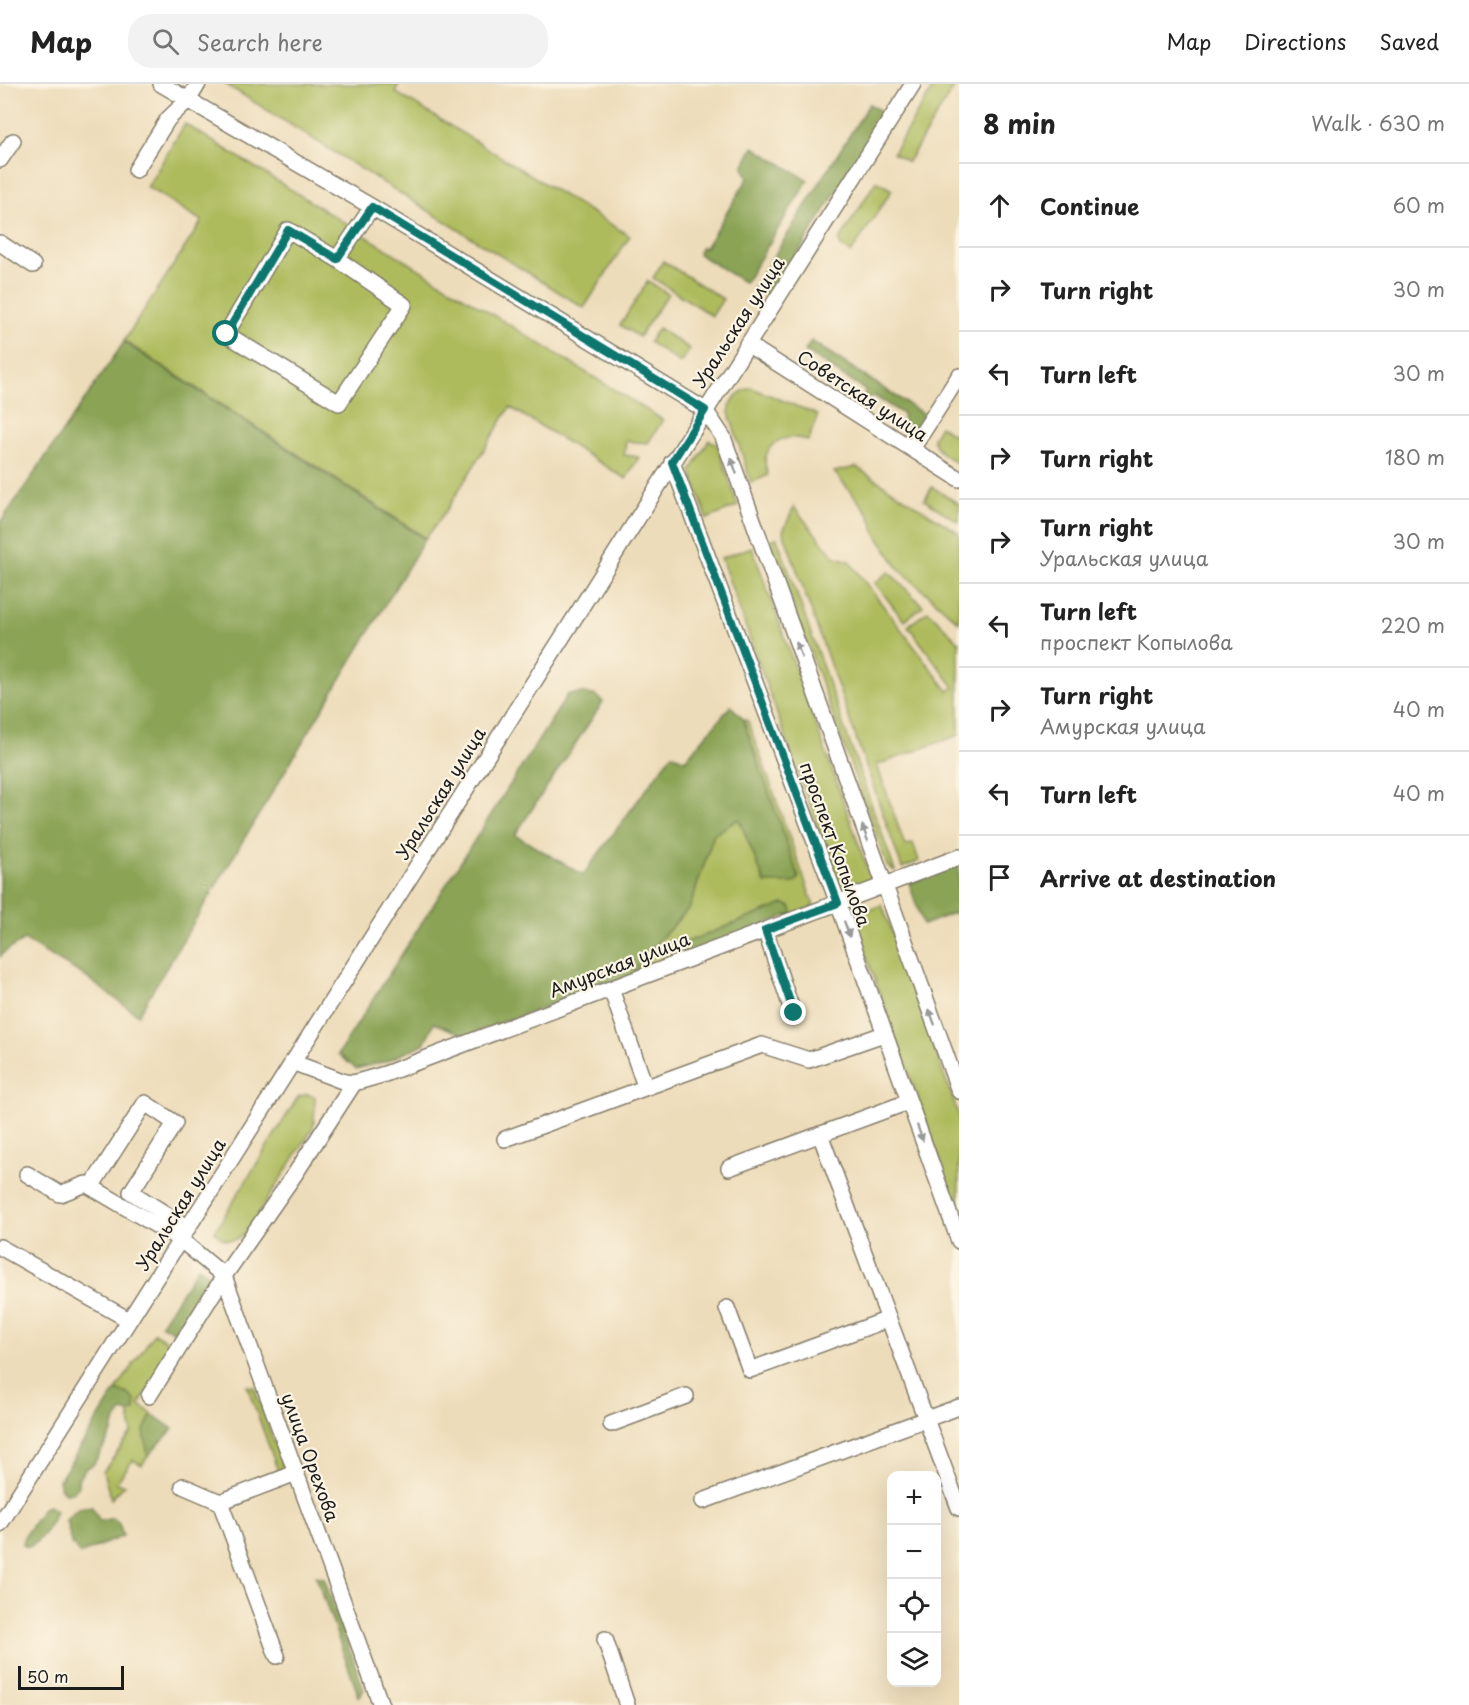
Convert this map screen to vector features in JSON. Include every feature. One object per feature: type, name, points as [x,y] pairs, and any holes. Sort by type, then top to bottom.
[{"type":"street","points":[[162,84],[372,207],[705,410]]},
{"type":"street","points":[[136,170],[168,119],[189,99],[198,84]]},
{"type":"street","name":"Уральская улица","points":[[0,1524],[913,84]]},
{"type":"street","points":[[0,160],[13,141]]},
{"type":"street","points":[[337,259],[372,207]]},
{"type":"street","points":[[288,230],[337,259],[404,305],[339,403],[226,334],[288,230]]},
{"type":"street","points":[[0,243],[33,265]]},
{"type":"street","name":"Советская улица","points":[[747,344],[959,479]]},
{"type":"street","points":[[912,449],[959,376]]},
{"type":"street","name":"проспект Копылова","points":[[705,410],[723,436],[959,1091]]},
{"type":"street","name":"проспект Копылова","points":[[672,462],[838,903],[959,1241]]},
{"type":"street","name":"Амурская улица","points":[[354,1083],[385,1074],[959,857]]},
{"type":"street","points":[[765,930],[794,1013]]},
{"type":"street","points":[[611,989],[645,1086]]},
{"type":"street","points":[[506,1139],[645,1086],[762,1045],[809,1060],[884,1034]]},
{"type":"street","points":[[149,1396],[224,1276],[295,1174],[354,1083],[345,1082],[292,1062]]},
{"type":"street","points":[[729,1168],[909,1102]]},
{"type":"street","points":[[92,1187],[145,1103],[175,1123],[131,1192],[184,1234],[224,1276]]},
{"type":"street","points":[[820,1134],[959,1508]]},
{"type":"street","points":[[27,1174],[60,1194],[86,1184],[184,1234]]},
{"type":"street","points":[[0,1247],[129,1320]]},
{"type":"street","name":"улица Орехова","points":[[224,1276],[381,1705]]},
{"type":"street","points":[[727,1308],[750,1370],[889,1318]]},
{"type":"street","points":[[611,1425],[686,1396]]},
{"type":"street","points":[[703,1501],[959,1407]]},
{"type":"street","points":[[183,1486],[220,1502],[296,1473]]},
{"type":"street","points":[[220,1502],[277,1656]]},
{"type":"street","points":[[605,1639],[627,1705]]},
{"type":"green space","points":[[225,84],[399,84],[395,92],[630,236],[584,308]]},
{"type":"green space","points":[[935,84],[956,84],[908,162],[893,153]]},
{"type":"green space","points":[[869,104],[885,114],[770,298],[754,288]]},
{"type":"green space","points":[[185,124],[663,420],[648,443],[626,441],[624,455],[639,457],[626,479],[510,407],[448,508],[426,538],[124,341],[202,221],[147,187]]},
{"type":"green space","points":[[753,147],[808,180],[745,283],[698,254],[702,247],[705,248],[748,178],[743,167]]},
{"type":"green space","points":[[876,181],[892,190],[851,253],[841,246],[839,241]]},
{"type":"green space","points":[[663,261],[723,299],[712,316],[653,278]]},
{"type":"green space","points":[[648,281],[668,294],[639,337],[620,325]]},
{"type":"green space","points":[[658,328],[690,349],[680,363],[649,342]]},
{"type":"green space","points":[[811,341],[925,415],[919,425],[913,428],[904,425],[903,414],[874,396],[861,399],[866,391],[805,351]]},
{"type":"green space","points":[[124,342],[425,539],[138,1015],[80,973],[24,940],[0,957],[0,523]]},
{"type":"green space","points":[[752,388],[818,415],[808,441],[789,438],[774,444],[766,457],[765,465],[768,475],[751,483],[729,413],[736,396]]},
{"type":"green space","points":[[940,426],[959,438],[959,464],[943,454],[934,443],[933,438]]},
{"type":"green space","points":[[709,440],[717,444],[738,506],[707,519],[691,471]]},
{"type":"green space","points":[[856,467],[959,533],[959,622],[899,569],[876,534],[869,514],[834,472]]},
{"type":"green space","points":[[932,487],[959,504],[959,522],[924,500]]},
{"type":"green space","points":[[794,507],[831,553],[849,561],[948,691],[954,687],[908,626],[928,611],[959,642],[959,735],[877,765],[905,846],[913,843],[919,861],[902,868],[783,531]]},
{"type":"green space","points":[[777,538],[895,871],[887,866],[770,540]]},
{"type":"green space","points":[[752,547],[872,881],[841,892],[721,558]]},
{"type":"green space","points":[[889,572],[923,606],[904,621],[875,583]]},
{"type":"green space","points":[[584,693],[597,696],[603,702],[515,835],[583,875],[672,754],[685,760],[731,706],[743,719],[799,878],[795,883],[765,883],[739,819],[714,834],[690,907],[640,961],[635,974],[466,1036],[434,1023],[424,1044],[387,1061],[356,1069],[338,1054],[568,694]]},
{"type":"green space","points":[[743,719],[748,721],[814,906],[788,917],[790,906],[784,904],[677,946],[683,957],[635,974],[640,961],[690,907],[714,834],[739,818],[765,883],[799,879]]},
{"type":"green space","points":[[959,865],[959,911],[923,925],[909,883]]},
{"type":"green space","points":[[784,904],[790,906],[793,913],[683,957],[676,952],[677,946]]},
{"type":"green space","points":[[882,905],[959,1116],[959,1214],[852,916]]},
{"type":"green space","points":[[307,1094],[315,1097],[312,1130],[246,1233],[234,1240],[222,1238],[215,1231],[298,1097]]},
{"type":"green space","points":[[198,1267],[209,1274],[212,1279],[211,1288],[179,1335],[161,1324]]},
{"type":"green space","points":[[154,1333],[176,1347],[139,1404],[152,1414],[144,1430],[148,1456],[142,1465],[133,1460],[116,1483],[125,1485],[111,1499],[103,1472],[132,1432],[129,1413],[135,1410],[128,1394],[116,1390]]},
{"type":"green space","points":[[247,1386],[254,1387],[283,1467],[279,1474]]},
{"type":"green space","points":[[116,1390],[128,1394],[135,1400],[135,1410],[129,1413],[122,1411],[93,1465],[86,1468],[78,1479],[79,1486],[73,1493],[65,1493],[59,1481]]},
{"type":"green space","points":[[152,1414],[173,1429],[148,1456],[144,1430]]},
{"type":"green space","points":[[49,1506],[56,1511],[42,1537],[29,1547],[23,1545],[24,1537],[43,1508]]},
{"type":"green space","points":[[92,1507],[100,1521],[113,1518],[119,1523],[123,1536],[80,1554],[71,1543],[66,1520],[79,1508]]},
{"type":"green space","points":[[316,1576],[324,1578],[364,1690],[359,1697]]},
{"type":"route","points":[[226,334],[288,230],[337,259],[372,207],[705,410],[672,462],[838,903],[765,930],[794,1013]]}]
